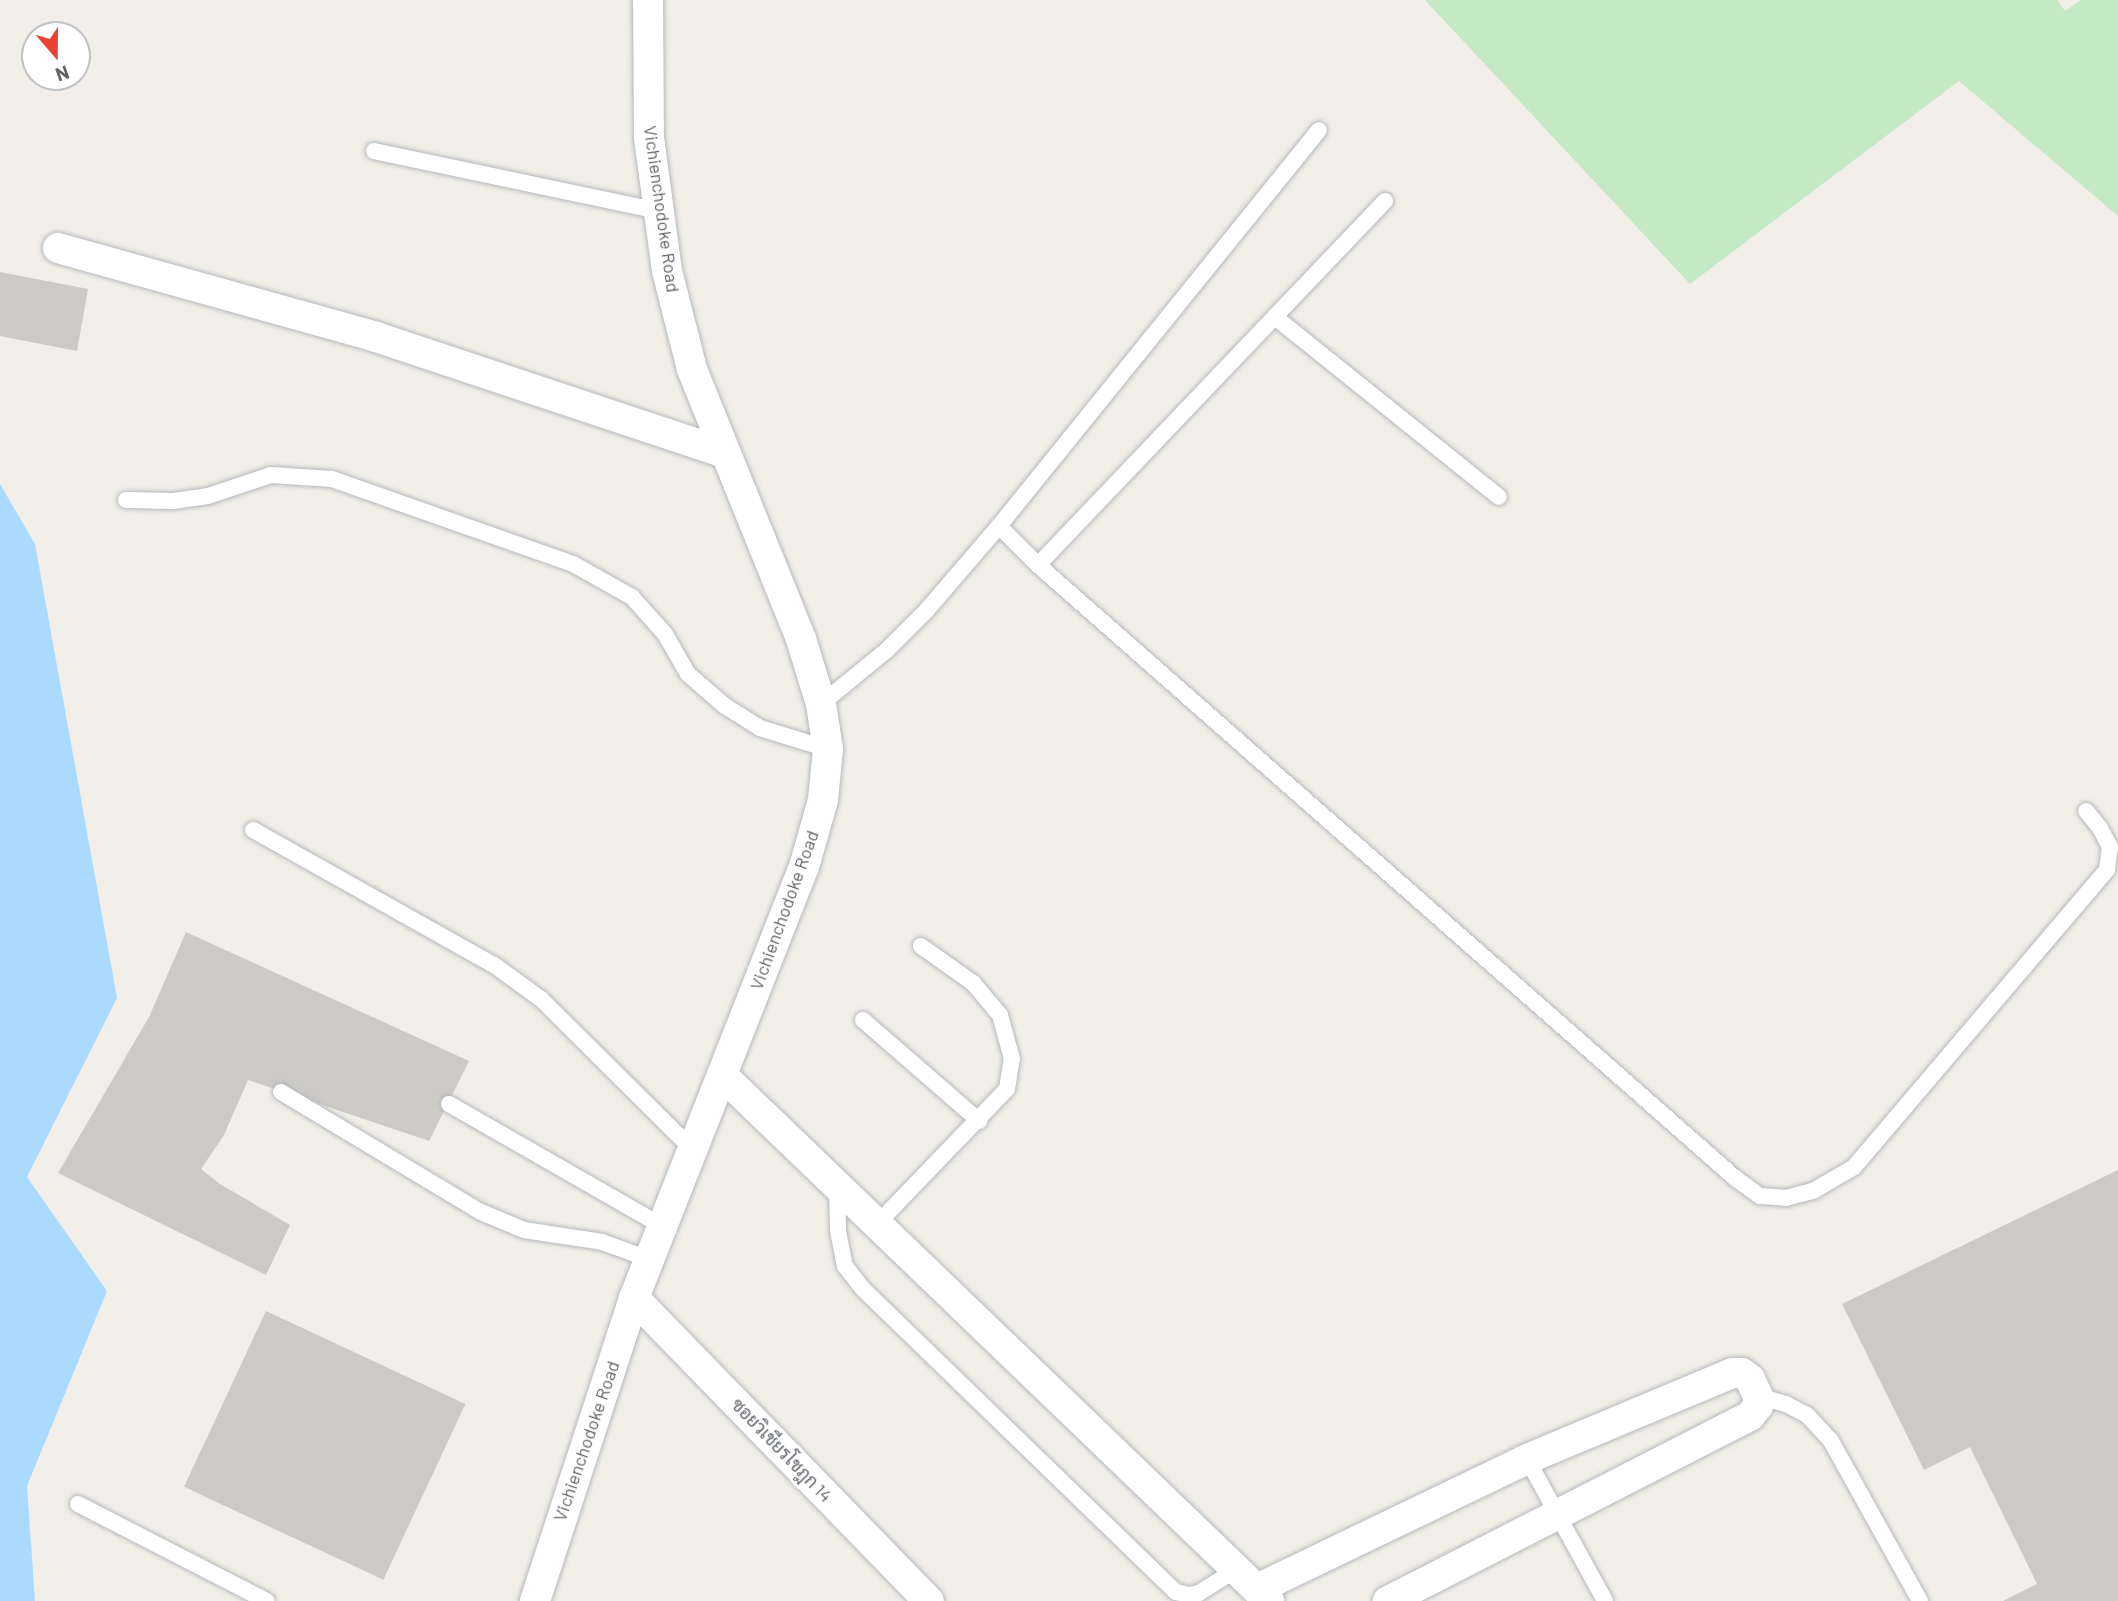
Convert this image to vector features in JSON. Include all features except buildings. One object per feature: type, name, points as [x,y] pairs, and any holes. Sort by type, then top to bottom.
[{"type":"street","name":"Vichienchodoke Road","points":[[541,1596],[634,1298],[804,867],[823,800],[828,749],[821,704],[801,639],[724,453],[684,337],[667,271],[649,138],[648,0]]},
{"type":"street","points":[[58,248],[376,337],[724,453]]},
{"type":"street","points":[[722,1075],[1254,1587],[1527,1459],[1733,1373],[1742,1373],[1750,1379],[1758,1396],[1758,1406],[1750,1416],[1388,1601]]},
{"type":"street","name":"ซอยวิเชียรโชฎก 14","points":[[634,1298],[929,1601]]},
{"type":"lane","points":[[821,704],[887,650],[917,621],[999,526],[1319,130]]},
{"type":"lane","points":[[374,151],[659,211]]},
{"type":"lane","points":[[1038,565],[1385,201]]},
{"type":"lane","points":[[1275,317],[1499,497]]},
{"type":"lane","points":[[126,500],[173,501],[208,496],[271,475],[332,479],[573,564],[632,597],[665,634],[688,674],[725,706],[760,728],[828,749]]},
{"type":"lane","points":[[999,526],[1038,565],[1735,1178],[1760,1196],[1786,1198],[1813,1191],[1854,1167],[2107,870],[2110,847],[2100,828],[2086,811]]},
{"type":"lane","points":[[253,830],[494,964],[541,999],[692,1149]]},
{"type":"lane","points":[[877,1224],[1007,1089],[1012,1059],[1000,1015],[973,983],[921,946]]},
{"type":"lane","points":[[863,1020],[978,1121]]},
{"type":"lane","points":[[281,1092],[481,1212],[524,1230],[602,1242],[649,1259]]},
{"type":"lane","points":[[449,1104],[662,1226]]},
{"type":"lane","points":[[837,1186],[838,1231],[845,1266],[862,1288],[1156,1573],[1176,1591],[1189,1595],[1254,1587]]},
{"type":"lane","points":[[1758,1396],[1786,1404],[1807,1415],[1831,1441],[1920,1601]]},
{"type":"lane","points":[[1527,1459],[1605,1601]]},
{"type":"lane","points":[[78,1504],[267,1601]]},
{"type":"green space","points":[[1425,0],[2057,0],[2065,11],[2081,0],[2118,0],[2118,216],[1959,81],[1690,284]]},
{"type":"water","points":[[0,484],[35,544],[117,998],[27,1177],[107,1291],[27,1486],[35,1601],[0,1601]]}]
